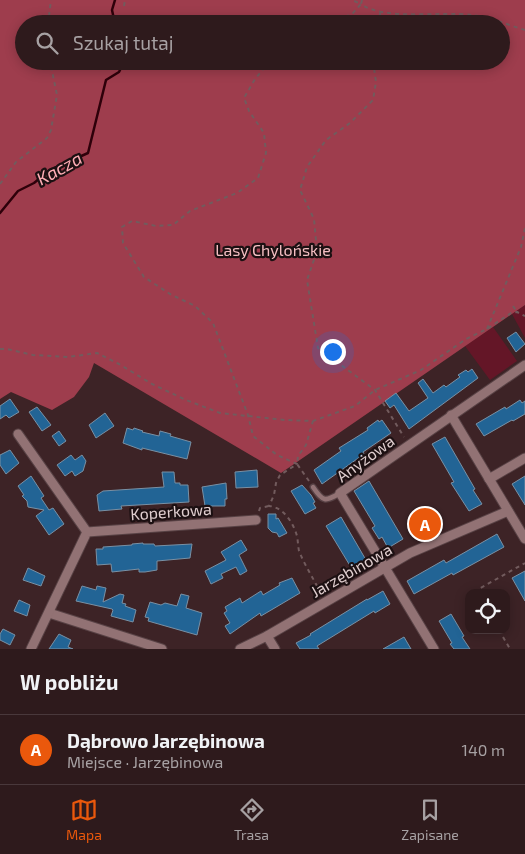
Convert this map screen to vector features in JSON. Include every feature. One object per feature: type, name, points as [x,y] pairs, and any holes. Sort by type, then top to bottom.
[{"type":"street","name":"Anyżowa","points":[[434,649],[340,492],[525,365]]},
{"type":"street","points":[[451,415],[525,538]]},
{"type":"street","points":[[18,434],[87,532],[31,649]]},
{"type":"street","points":[[489,479],[525,458]]},
{"type":"street","name":"Jarzębinowa","points":[[240,649],[267,636],[384,567],[443,537],[508,511]]},
{"type":"street","name":"Koperkowa","points":[[87,532],[256,520]]},
{"type":"street","points":[[49,613],[162,649]]},
{"type":"street","points":[[267,636],[275,649]]},
{"type":"lane","points":[[312,487],[320,498],[324,500],[330,499],[340,492]]},
{"type":"path","points":[[49,15],[51,0]]},
{"type":"path","points":[[124,6],[125,0]]},
{"type":"path","points":[[352,0],[380,13],[473,15]]},
{"type":"path","points":[[349,15],[361,4],[362,0]]},
{"type":"path","points":[[510,26],[525,30]]},
{"type":"path","points":[[0,184],[16,162],[47,138],[51,130],[57,95],[52,70]]},
{"type":"path","points":[[261,70],[244,98],[248,111],[264,133],[266,153],[258,178],[237,193],[190,211],[173,225],[156,226],[132,220],[122,227],[123,243],[144,277],[170,294],[195,306],[213,324],[248,416],[253,436],[277,455],[297,464],[312,487]]},
{"type":"path","points":[[374,70],[376,82],[373,100],[350,123],[326,140],[307,167],[300,190],[314,219],[316,251],[307,280],[318,348],[375,390],[410,444]]},
{"type":"path","points":[[487,329],[521,247],[525,228]]},
{"type":"path","points":[[513,306],[517,312],[525,316]]},
{"type":"path","points":[[0,349],[33,355],[68,356],[97,353],[152,384],[220,413],[285,420],[313,420],[355,406],[375,390],[421,370],[466,339],[487,329],[511,313],[517,312]]},
{"type":"path","points":[[269,506],[280,476],[297,464],[298,456],[306,446],[313,420]]},
{"type":"path","points":[[256,520],[260,508],[277,506],[282,509],[296,534],[299,550],[324,603]]},
{"type":"path","points":[[479,589],[525,563]]},
{"type":"path","points":[[501,634],[510,649]]},
{"type":"shaded area","points":[[525,305],[525,338],[512,314]]},
{"type":"shaded area","points":[[493,327],[517,361],[490,380],[465,346]]},
{"type":"green space","name":"Lasy Chylońskie","points":[[0,0],[525,0],[525,305],[281,473],[94,363],[89,377],[74,397],[52,410],[11,392],[0,399]]},
{"type":"building","points":[[516,332],[525,344],[516,352],[507,338]]},
{"type":"building","points":[[472,369],[478,378],[409,429],[394,405],[390,408],[385,401],[396,393],[409,411],[428,398],[418,383],[423,379],[433,393],[444,385],[446,387],[466,370],[468,372]]},
{"type":"building","points":[[10,399],[19,412],[9,418],[6,415],[0,419],[0,406]]},
{"type":"building","points":[[520,400],[522,403],[525,401],[525,414],[484,436],[476,424]]},
{"type":"building","points":[[37,407],[51,425],[42,431],[29,412]]},
{"type":"building","points":[[105,413],[114,426],[96,438],[89,425]]},
{"type":"building","points":[[378,420],[379,422],[382,420],[391,433],[322,484],[314,470],[341,451],[339,448],[368,430],[367,428]]},
{"type":"building","points":[[127,428],[133,430],[134,428],[159,436],[160,431],[191,442],[187,459],[142,448],[142,450],[123,443]]},
{"type":"building","points":[[59,431],[66,441],[59,446],[52,436]]},
{"type":"building","points":[[445,437],[482,504],[469,511],[451,483],[454,482],[432,444]]},
{"type":"building","points":[[10,450],[19,463],[6,474],[0,465],[0,455]]},
{"type":"building","points":[[71,455],[75,460],[82,455],[86,461],[83,471],[75,476],[72,471],[65,476],[57,465]]},
{"type":"building","points":[[257,470],[258,487],[236,488],[235,472]]},
{"type":"building","points":[[162,472],[174,472],[175,483],[188,485],[189,502],[121,506],[122,509],[99,511],[97,495],[103,491],[164,487]]},
{"type":"building","points":[[31,476],[44,496],[41,498],[49,510],[53,508],[64,524],[49,535],[36,516],[44,510],[28,507],[27,501],[22,496],[24,495],[18,486]]},
{"type":"building","points":[[525,476],[525,505],[512,484]]},
{"type":"building","points":[[369,481],[403,539],[388,548],[382,537],[379,539],[372,528],[375,526],[354,491]]},
{"type":"building","points":[[226,483],[227,499],[225,499],[225,506],[205,506],[202,487]]},
{"type":"building","points":[[302,485],[311,495],[316,508],[305,514],[291,491]]},
{"type":"building","points":[[268,514],[276,514],[276,519],[278,518],[287,533],[279,537],[277,533],[272,532],[268,528]]},
{"type":"building","points":[[341,517],[366,560],[352,569],[326,526]]},
{"type":"building","points":[[497,534],[504,547],[414,594],[407,581],[444,560],[446,563]]},
{"type":"building","points":[[241,540],[247,550],[239,555],[247,571],[240,575],[236,567],[221,574],[223,578],[211,584],[205,571],[226,560],[221,552]]},
{"type":"building","points":[[143,543],[154,544],[155,546],[192,544],[190,558],[157,561],[157,570],[145,572],[139,572],[139,569],[112,572],[111,564],[97,565],[96,549]]},
{"type":"building","points":[[28,568],[45,576],[41,586],[23,580]]},
{"type":"building","points":[[525,571],[525,601],[512,578]]},
{"type":"building","points":[[292,578],[300,593],[261,616],[260,613],[230,634],[225,626],[230,623],[224,613],[227,611],[225,607],[240,598],[242,603],[261,591],[263,595],[280,585],[279,583]]},
{"type":"building","points":[[82,586],[96,590],[97,586],[106,588],[103,602],[120,594],[124,595],[122,603],[136,610],[133,622],[111,616],[112,609],[76,601]]},
{"type":"building","points":[[383,591],[390,604],[375,613],[374,611],[317,646],[319,649],[300,649],[296,643],[367,599]]},
{"type":"building","points":[[181,594],[189,596],[186,608],[202,613],[197,635],[148,621],[149,618],[145,617],[150,602],[177,606]]},
{"type":"building","points":[[19,600],[30,605],[27,616],[14,611]]},
{"type":"building","points":[[451,614],[470,649],[454,649],[450,644],[452,643],[439,621]]},
{"type":"building","points":[[3,629],[15,635],[10,645],[0,640],[0,634]]},
{"type":"building","points":[[59,634],[71,640],[68,647],[73,649],[49,649]]},
{"type":"building","points":[[404,637],[411,649],[383,649]]},
{"type":"waterway","name":"Kacza","points":[[113,15],[112,10],[115,0]]},
{"type":"waterway","name":"Kacza","points":[[0,213],[18,191],[34,183],[50,170],[88,153],[106,80],[120,70]]},
{"type":"place","name":"Dąbrowo Jarzębinowa","points":[[425,524]]}]
